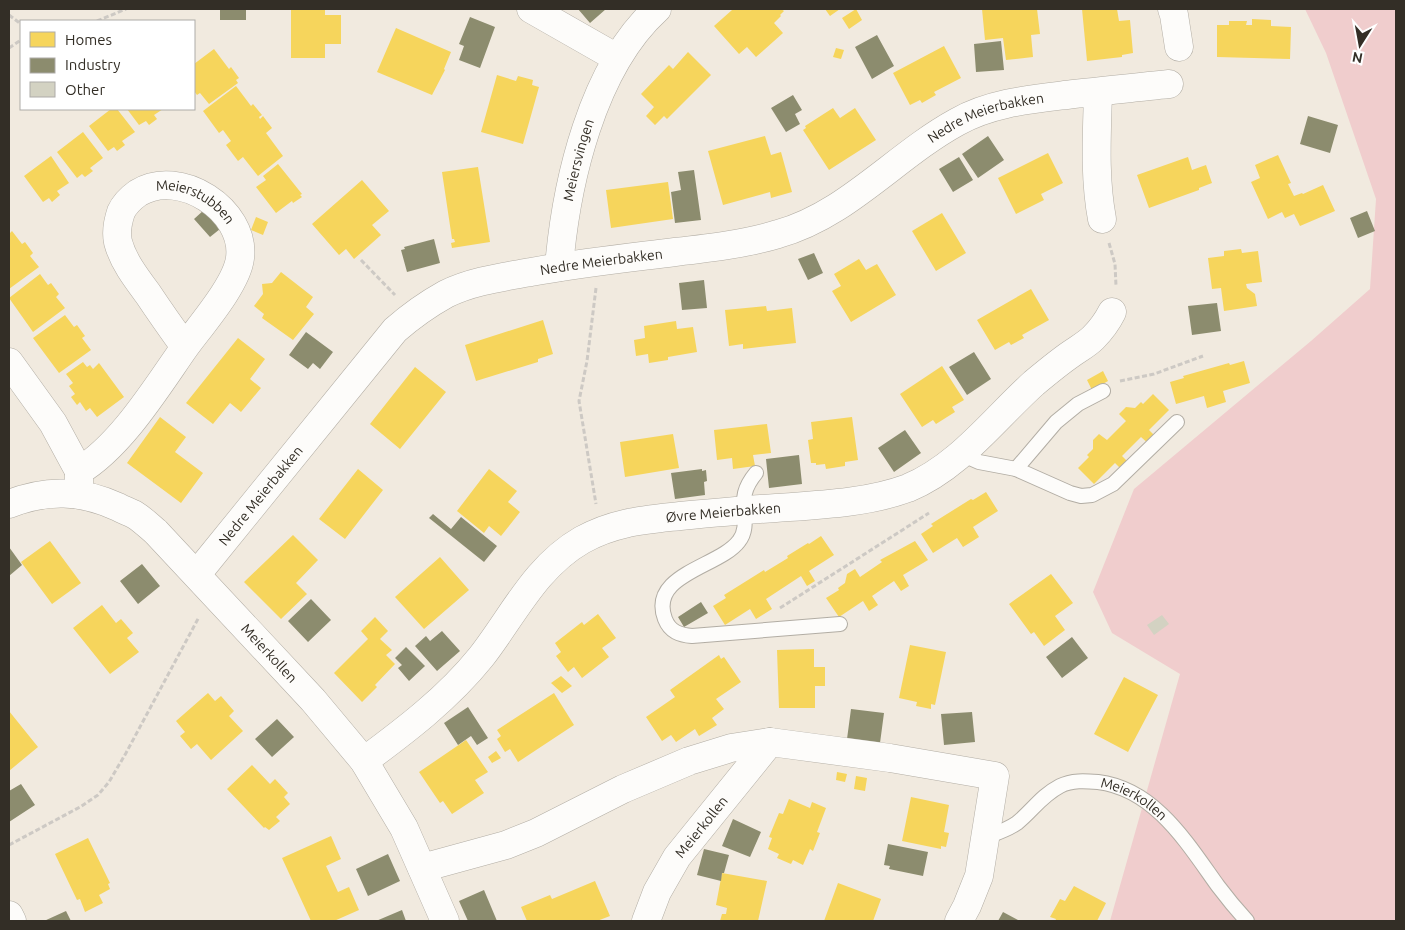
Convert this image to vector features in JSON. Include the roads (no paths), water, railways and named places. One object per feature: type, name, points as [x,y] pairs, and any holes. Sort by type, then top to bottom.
[{"type":"street","points":[[531,9],[618,58]]},
{"type":"street","name":"Meiersvingen","points":[[559,267],[565,211],[581,148],[598,97],[618,58],[636,30],[657,9]]},
{"type":"street","points":[[1172,9],[1179,46]]},
{"type":"street","name":"Nedre Meierbakken","points":[[205,583],[371,358],[395,330],[417,312],[446,294],[472,284],[503,277],[559,267],[720,246],[777,234],[803,226],[823,217],[924,142],[958,121],[982,111],[1007,104],[1169,84]]},
{"type":"street","points":[[1098,92],[1096,161],[1098,197],[1102,219]]},
{"type":"street","name":"Meierstubben","points":[[79,482],[93,463],[105,452],[150,398],[232,281],[240,257],[240,243],[234,229],[226,216],[214,204],[198,193],[183,187],[170,185],[155,186],[131,198],[124,206],[117,227],[117,240],[123,257],[185,347]]},
{"type":"street","name":"Øvre Meierbakken","points":[[364,761],[426,714],[458,684],[481,657],[526,592],[562,553],[602,530],[619,524],[744,510],[821,504],[908,488],[950,463],[961,454],[1035,382],[1092,340],[1104,326],[1112,312]]},
{"type":"street","points":[[9,362],[53,423],[79,482]]},
{"type":"street","name":"Meierkollen","points":[[9,504],[36,496],[58,493],[79,482],[106,502],[134,514],[156,532],[313,700],[364,761],[404,828],[445,921]]},
{"type":"street","points":[[422,868],[506,844],[536,833],[623,789],[689,761],[731,748],[770,742],[896,758],[995,776],[979,876],[959,921]]},
{"type":"street","name":"Meierkollen","points":[[646,921],[657,892],[677,857],[770,742]]},
{"type":"street","points":[[9,915],[12,921]]},
{"type":"lane","points":[[1016,469],[1056,422],[1078,404],[1103,390]]},
{"type":"lane","points":[[961,454],[979,462],[1016,469],[1070,493],[1081,496],[1092,495],[1113,484],[1177,422]]},
{"type":"lane","points":[[756,473],[744,494],[745,528],[741,540],[730,551],[676,580],[665,595],[662,607],[668,625],[675,632],[692,636],[840,624]]},
{"type":"lane","name":"Meierkollen","points":[[986,837],[1002,832],[1018,822],[1040,799],[1062,785],[1082,780],[1107,783],[1132,792],[1158,810],[1180,834],[1246,921]]}]
